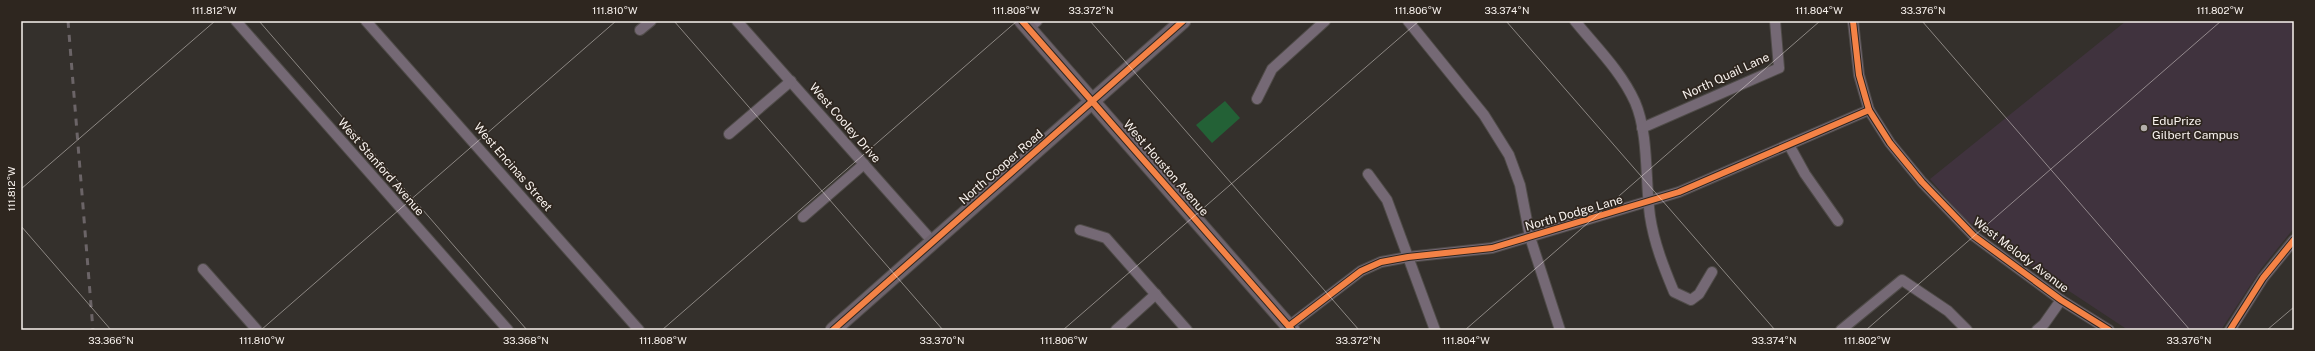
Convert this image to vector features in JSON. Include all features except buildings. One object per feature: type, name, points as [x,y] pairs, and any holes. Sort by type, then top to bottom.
[{"type":"main road","name":"North Cooper Road","points":[[833,330],[1183,21]]},
{"type":"main road","name":"West Houston Avenue","points":[[1029,23],[1092,100],[1290,328]]},
{"type":"street","name":"West Stanford Avenue","points":[[236,21],[508,330]]},
{"type":"street","name":"West Encinas Street","points":[[366,21],[639,330]]},
{"type":"street","points":[[640,30],[651,21]]},
{"type":"street","name":"West Cooley Drive","points":[[737,21],[933,242]]},
{"type":"street","points":[[1257,99],[1272,69],[1325,21]]},
{"type":"street","points":[[1408,21],[1484,115],[1509,155],[1520,186],[1530,237],[1560,330]]},
{"type":"street","points":[[1575,21],[1620,76],[1635,103],[1642,128],[1649,202],[1657,250],[1674,292],[1683,298],[1691,300],[1699,294],[1712,272]]},
{"type":"street","name":"North Quail Lane","points":[[1642,128],[1779,68],[1774,21]]},
{"type":"street","name":"West Melody Avenue","points":[[1853,21],[1858,75],[1869,110],[1890,143],[1922,182],[1974,236],[2061,300],[2109,330]]},
{"type":"street","points":[[729,134],[791,81]]},
{"type":"street","name":"North Dodge Lane","points":[[1290,328],[1361,271],[1381,262],[1408,257],[1492,248],[1649,202],[1679,192],[1869,110]]},
{"type":"street","points":[[1789,145],[1805,174],[1838,221]]},
{"type":"street","points":[[802,217],[864,164]]},
{"type":"street","points":[[1368,174],[1386,200],[1435,330]]},
{"type":"street","points":[[1080,230],[1106,238],[1187,330]]},
{"type":"street","points":[[2230,330],[2263,278],[2294,240]]},
{"type":"street","points":[[203,269],[257,330]]},
{"type":"street","points":[[1841,330],[1902,280],[1948,311],[1968,330]]},
{"type":"street","points":[[1116,330],[1156,294]]},
{"type":"street","points":[[2037,330],[2044,324],[2061,300]]},
{"type":"shaded area","name":"EduPrize Gilbert Campus","points":[[2126,21],[2294,21],[2294,228],[2261,269],[2221,330],[2128,330],[1992,240],[1962,216],[1930,179]]},
{"type":"green space","points":[[1225,101],[1240,118],[1212,143],[1196,125]]},
{"type":"railway","points":[[68,21],[93,330]]},
{"type":"cycle path","points":[[1022,21],[1292,330]]},
{"type":"cycle path","points":[[833,330],[1183,21]]},
{"type":"cycle path","points":[[1853,21],[1859,75],[1869,110],[1890,143],[1922,182],[1974,236],[2061,300],[2109,330]]},
{"type":"cycle path","points":[[1289,326],[1361,271],[1381,262],[1408,257],[1492,248],[1679,192],[1869,110]]},
{"type":"cycle path","points":[[2230,330],[2263,278],[2294,240]]},
{"type":"place","name":"EduPrize Gilbert Campus","points":[[2144,128]]}]
